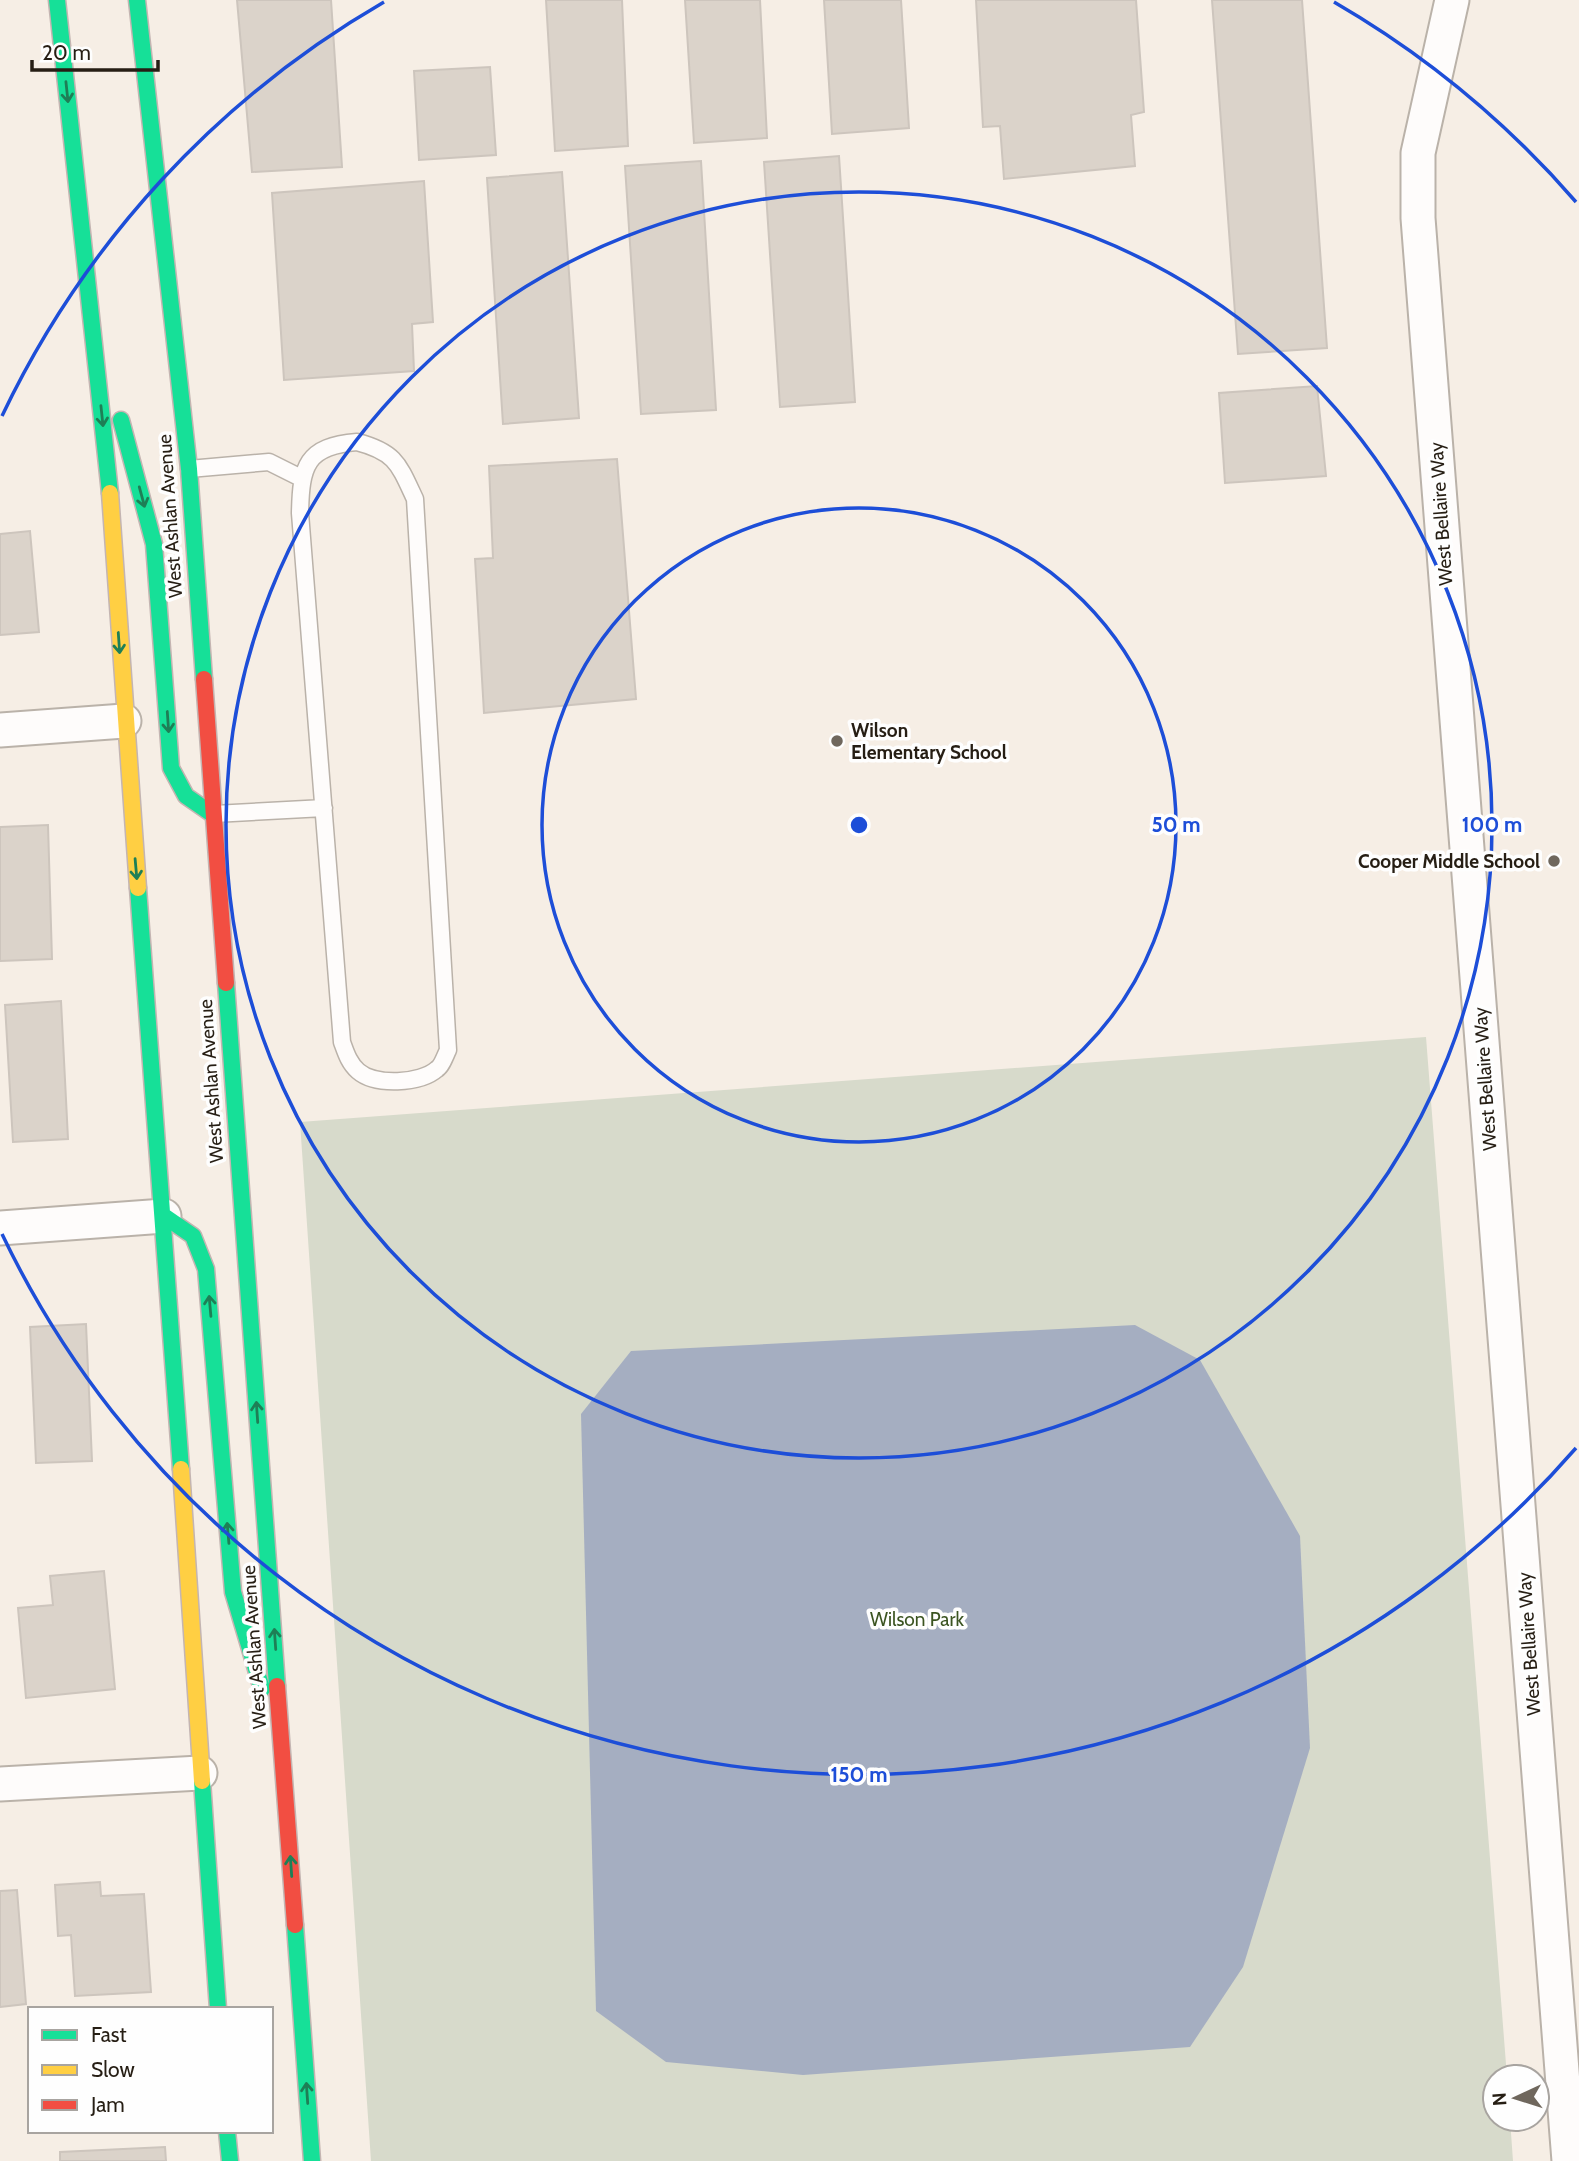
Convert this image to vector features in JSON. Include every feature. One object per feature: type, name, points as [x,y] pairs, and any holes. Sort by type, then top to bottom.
[{"type":"main road","points":[[57,0],[110,493],[124,721],[164,1216],[218,2007]]},
{"type":"main road","name":"West Ashlan Avenue","points":[[137,0],[189,469],[312,2161]]},
{"type":"main road","points":[[92,313],[154,544],[172,768],[178,788],[192,804],[212,814]]},
{"type":"main road","points":[[164,1216],[184,1227],[201,1246],[206,1269],[233,1591],[284,1765]]},
{"type":"main road","points":[[228,2133],[230,2161]]},
{"type":"street","name":"West Bellaire Way","points":[[1452,0],[1418,153],[1418,218],[1572,2140]]},
{"type":"street","points":[[0,730],[124,721]]},
{"type":"street","points":[[0,1228],[164,1216]]},
{"type":"street","points":[[0,1784],[200,1773]]},
{"type":"lane","points":[[357,442],[380,448],[397,460],[415,499],[448,1050],[438,1069],[419,1078],[378,1079],[360,1073],[349,1061],[342,1042],[324,808],[300,513],[300,478],[313,454],[335,444],[357,442]]},
{"type":"lane","points":[[189,469],[269,463],[300,478]]},
{"type":"lane","points":[[212,814],[324,808]]},
{"type":"green space","name":"Wilson Park","points":[[1426,1037],[1506,2063],[1481,2063],[1481,2133],[1511,2133],[1513,2161],[371,2161],[300,1122]]},
{"type":"water","points":[[1135,1325],[1200,1360],[1300,1536],[1310,1748],[1243,1967],[1190,2047],[803,2075],[666,2062],[596,2011],[581,1414],[631,1351]]},
{"type":"building","points":[[237,0],[331,0],[342,167],[252,172]]},
{"type":"building","points":[[546,0],[622,0],[628,146],[555,151]]},
{"type":"building","points":[[685,0],[760,0],[767,138],[694,143]]},
{"type":"building","points":[[824,0],[901,0],[909,128],[832,134]]},
{"type":"building","points":[[976,0],[1136,0],[1144,112],[1131,115],[1135,166],[1004,179],[1000,126],[983,127]]},
{"type":"building","points":[[1212,0],[1302,0],[1327,348],[1238,354]]},
{"type":"building","points":[[490,67],[496,155],[419,160],[414,71]]},
{"type":"building","points":[[839,156],[855,402],[780,407],[764,162]]},
{"type":"building","points":[[701,161],[716,410],[641,414],[625,166]]},
{"type":"building","points":[[562,172],[579,418],[503,424],[487,178]]},
{"type":"building","points":[[424,181],[433,322],[412,324],[414,371],[284,380],[272,193]]},
{"type":"building","points":[[1317,386],[1326,476],[1225,483],[1219,393]]},
{"type":"building","points":[[617,459],[636,699],[484,713],[475,559],[493,558],[489,466]]},
{"type":"building","points":[[30,531],[39,632],[0,635],[0,534]]},
{"type":"building","points":[[48,825],[52,959],[0,961],[0,827]]},
{"type":"building","points":[[61,1001],[68,1139],[13,1142],[5,1005]]},
{"type":"building","points":[[86,1324],[92,1461],[36,1463],[30,1327]]},
{"type":"building","points":[[104,1571],[115,1689],[26,1698],[18,1608],[53,1605],[50,1576]]},
{"type":"building","points":[[100,1882],[101,1896],[144,1894],[151,1992],[75,1996],[71,1935],[58,1936],[55,1885]]},
{"type":"building","points":[[17,1890],[26,2004],[0,2007],[0,1891]]},
{"type":"building","points":[[165,2147],[166,2161],[60,2161],[60,2152]]},
{"type":"traffic: fast","points":[[57,0],[110,493]]},
{"type":"traffic: fast","points":[[137,0],[189,469],[204,679]]},
{"type":"traffic: fast","points":[[121,420],[154,544],[171,768],[186,796],[212,814]]},
{"type":"traffic: fast","points":[[138,888],[181,1469]]},
{"type":"traffic: fast","points":[[226,983],[277,1686]]},
{"type":"traffic: fast","points":[[164,1216],[193,1236],[206,1269],[233,1592],[262,1689]]},
{"type":"traffic: fast","points":[[202,1781],[218,2007]]},
{"type":"traffic: fast","points":[[295,1925],[312,2161]]},
{"type":"traffic: fast","points":[[227,2133],[230,2161]]},
{"type":"traffic: slow","points":[[110,493],[138,888]]},
{"type":"traffic: slow","points":[[181,1469],[202,1781]]},
{"type":"traffic: jam","points":[[204,679],[226,983]]},
{"type":"traffic: jam","points":[[277,1686],[295,1925]]},
{"type":"place","name":"Wilson Elementary School","points":[[837,741]]},
{"type":"place","name":"Cooper Middle School","points":[[1554,861]]}]
